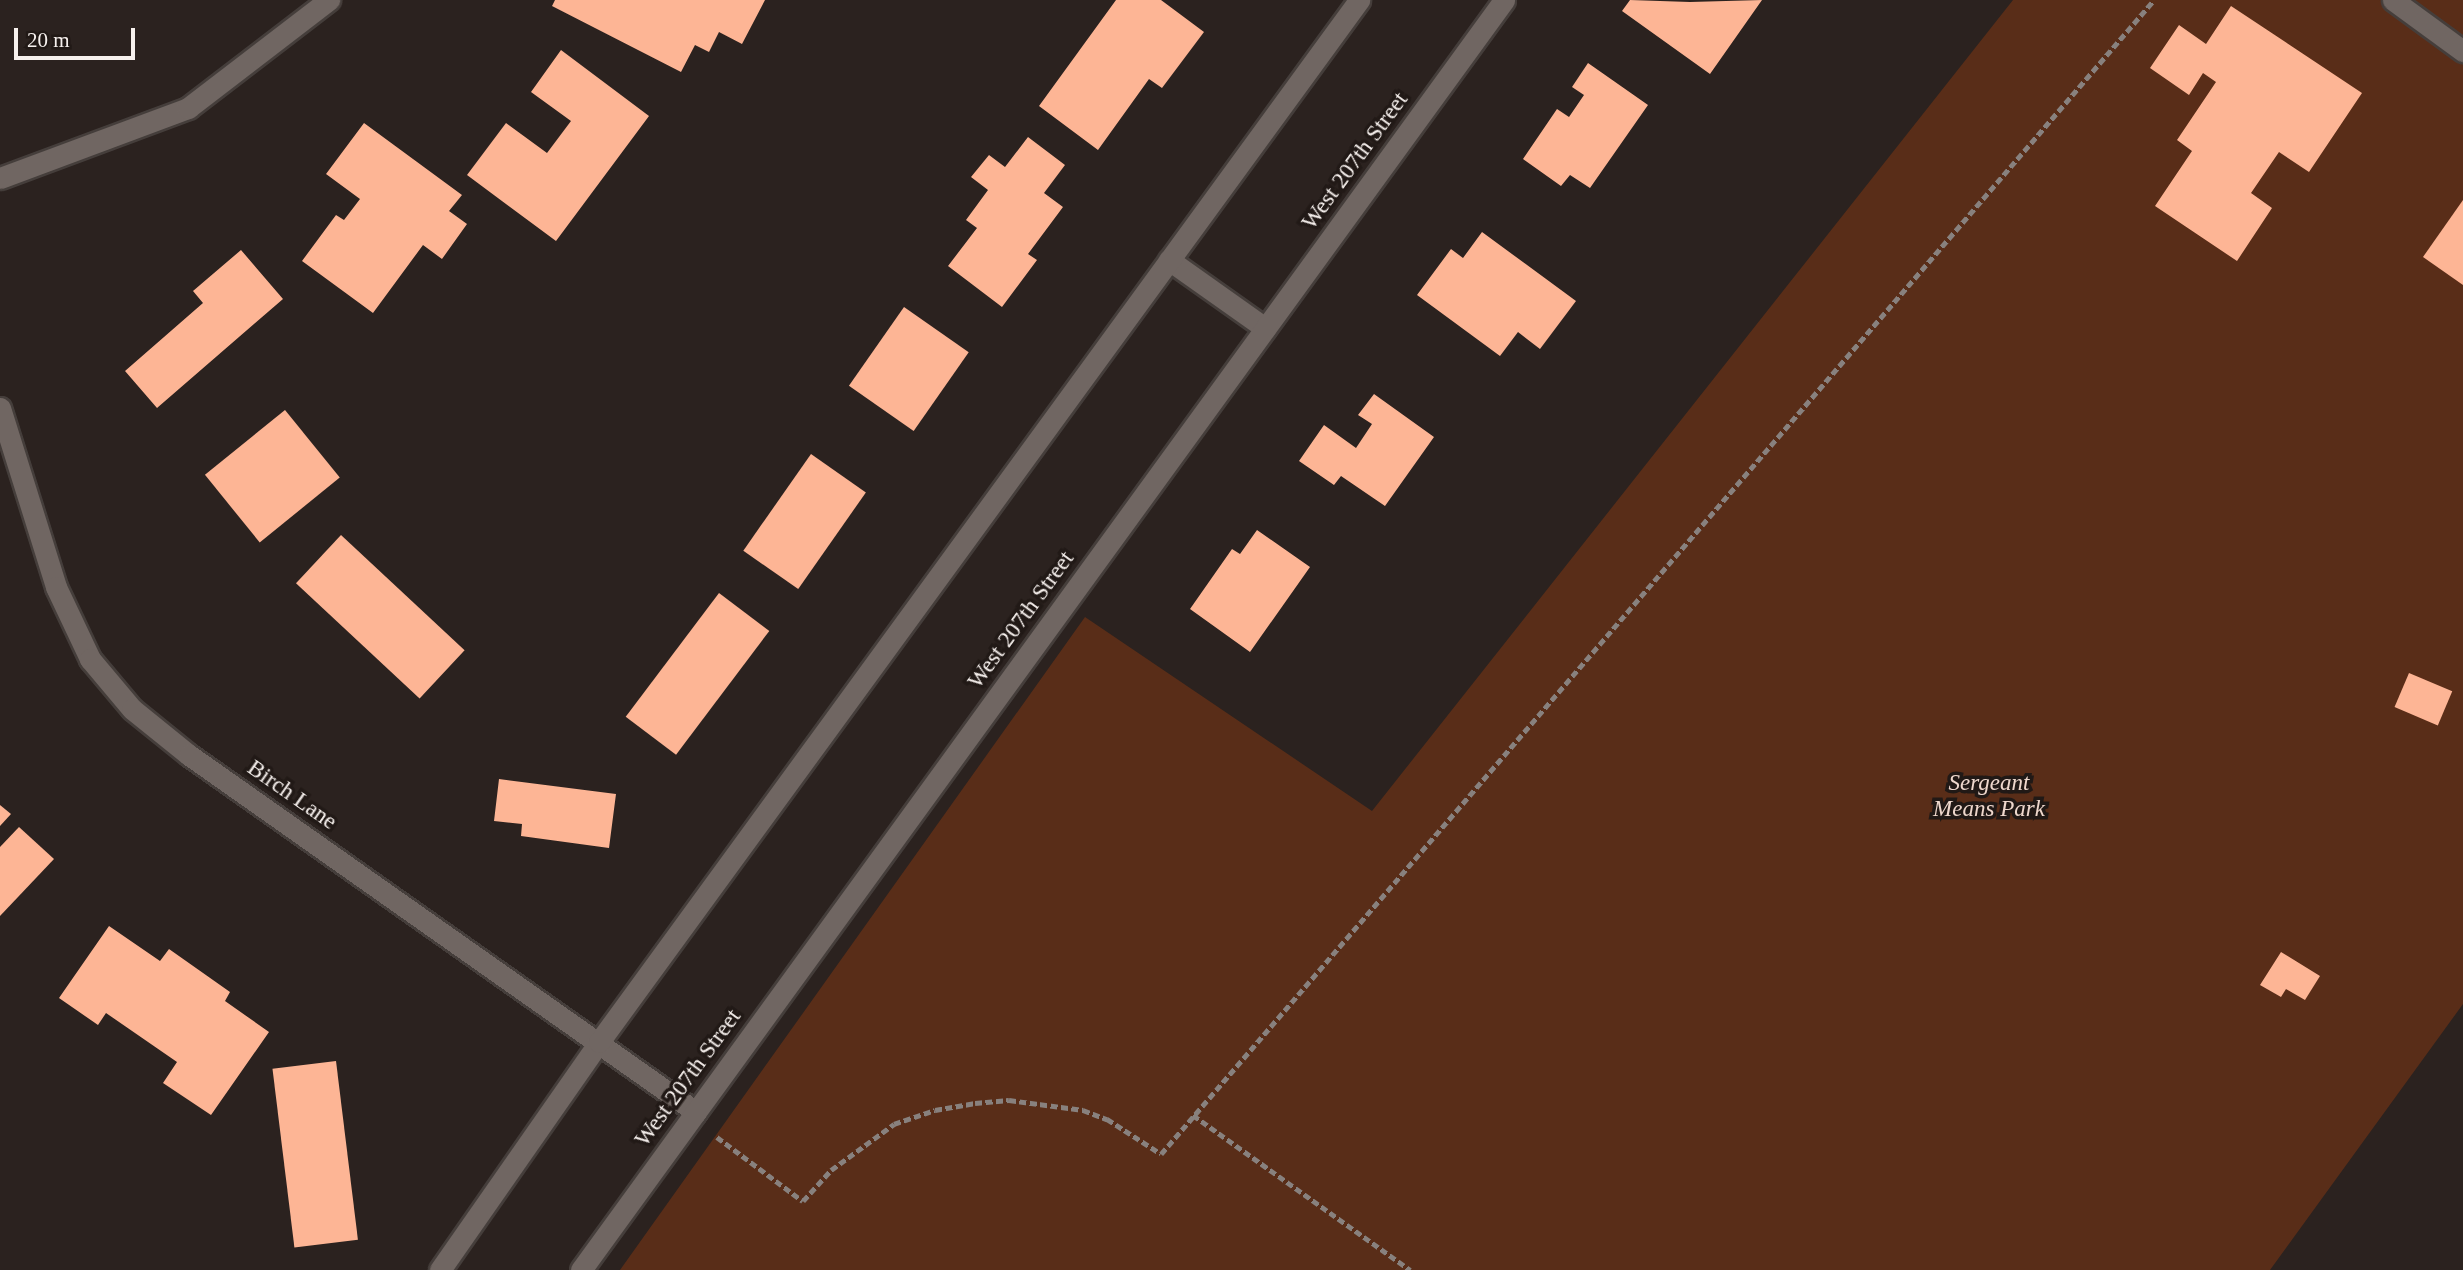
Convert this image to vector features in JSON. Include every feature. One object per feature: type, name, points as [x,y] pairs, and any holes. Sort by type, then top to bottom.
[{"type":"street","points":[[0,178],[188,108],[329,0]]},
{"type":"street","points":[[440,1270],[599,1042],[1359,0]]},
{"type":"street","name":"West 207th Street","points":[[581,1270],[1504,0]]},
{"type":"street","points":[[2393,0],[2463,51]]},
{"type":"street","points":[[1169,260],[1265,328]]},
{"type":"street","name":"Birch Lane","points":[[0,408],[55,587],[90,659],[132,709],[189,755],[696,1112]]},
{"type":"path","points":[[696,1112],[709,1131],[803,1201],[861,1144],[894,1125],[935,1110],[1009,1100],[1083,1110],[1115,1124],[1161,1154],[2154,0]]},
{"type":"path","points":[[1193,1115],[1410,1270]]},
{"type":"green space","name":"Sergeant Means Park","points":[[2013,0],[2463,0],[2463,1004],[2270,1270],[620,1270],[1085,617],[1372,811]]},
{"type":"building","points":[[555,0],[765,0],[742,44],[719,32],[709,52],[695,45],[681,72],[552,6]]},
{"type":"building","points":[[1116,0],[1161,0],[1204,32],[1162,88],[1149,79],[1098,150],[1039,106]]},
{"type":"building","points":[[1630,0],[1762,0],[1710,74],[1622,11]]},
{"type":"building","points":[[2231,6],[2362,93],[2309,172],[2279,152],[2251,193],[2272,208],[2237,261],[2155,206],[2192,151],[2177,140],[2216,82],[2203,73],[2189,95],[2150,68],[2179,25],[2206,44]]},
{"type":"building","points":[[561,50],[649,116],[556,241],[467,175],[506,123],[547,153],[571,121],[531,92]]},
{"type":"building","points":[[1588,63],[1648,105],[1590,188],[1570,175],[1561,186],[1523,159],[1557,109],[1569,117],[1584,95],[1572,87]]},
{"type":"building","points":[[364,123],[462,195],[449,211],[467,224],[442,259],[423,245],[373,313],[302,261],[336,215],[344,220],[360,199],[326,174]]},
{"type":"building","points":[[1028,137],[1065,165],[1044,193],[1063,207],[1028,254],[1037,260],[1002,307],[948,266],[977,228],[966,220],[988,190],[971,177],[989,155],[1005,167]]},
{"type":"building","points":[[2463,200],[2463,285],[2423,257]]},
{"type":"building","points":[[1482,232],[1576,301],[1540,349],[1518,332],[1500,356],[1417,295],[1451,249],[1463,258]]},
{"type":"building","points":[[241,250],[283,299],[157,408],[125,371],[203,303],[193,291]]},
{"type":"building","points":[[904,307],[969,352],[914,431],[849,386]]},
{"type":"building","points":[[1374,394],[1434,437],[1385,506],[1341,476],[1334,485],[1299,461],[1324,425],[1356,448],[1372,424],[1358,415]]},
{"type":"building","points":[[285,410],[340,478],[260,542],[205,475]]},
{"type":"building","points":[[811,454],[866,492],[798,589],[743,551]]},
{"type":"building","points":[[1257,530],[1310,567],[1250,652],[1190,609],[1232,549],[1240,554]]},
{"type":"building","points":[[341,535],[465,650],[420,699],[296,583]]},
{"type":"building","points":[[719,593],[769,631],[676,755],[626,717]]},
{"type":"building","points":[[2409,673],[2452,691],[2438,725],[2395,707]]},
{"type":"building","points":[[499,779],[616,794],[609,848],[521,836],[522,824],[494,821]]},
{"type":"building","points":[[0,805],[11,814],[0,826]]},
{"type":"building","points":[[19,827],[54,859],[0,916],[0,847]]},
{"type":"building","points":[[109,926],[160,961],[169,949],[230,992],[225,1001],[269,1032],[211,1115],[163,1083],[177,1062],[106,1013],[98,1025],[59,998]]},
{"type":"building","points":[[2281,952],[2320,976],[2305,1000],[2286,989],[2281,997],[2260,985]]},
{"type":"building","points":[[336,1061],[358,1240],[294,1247],[272,1069]]}]
